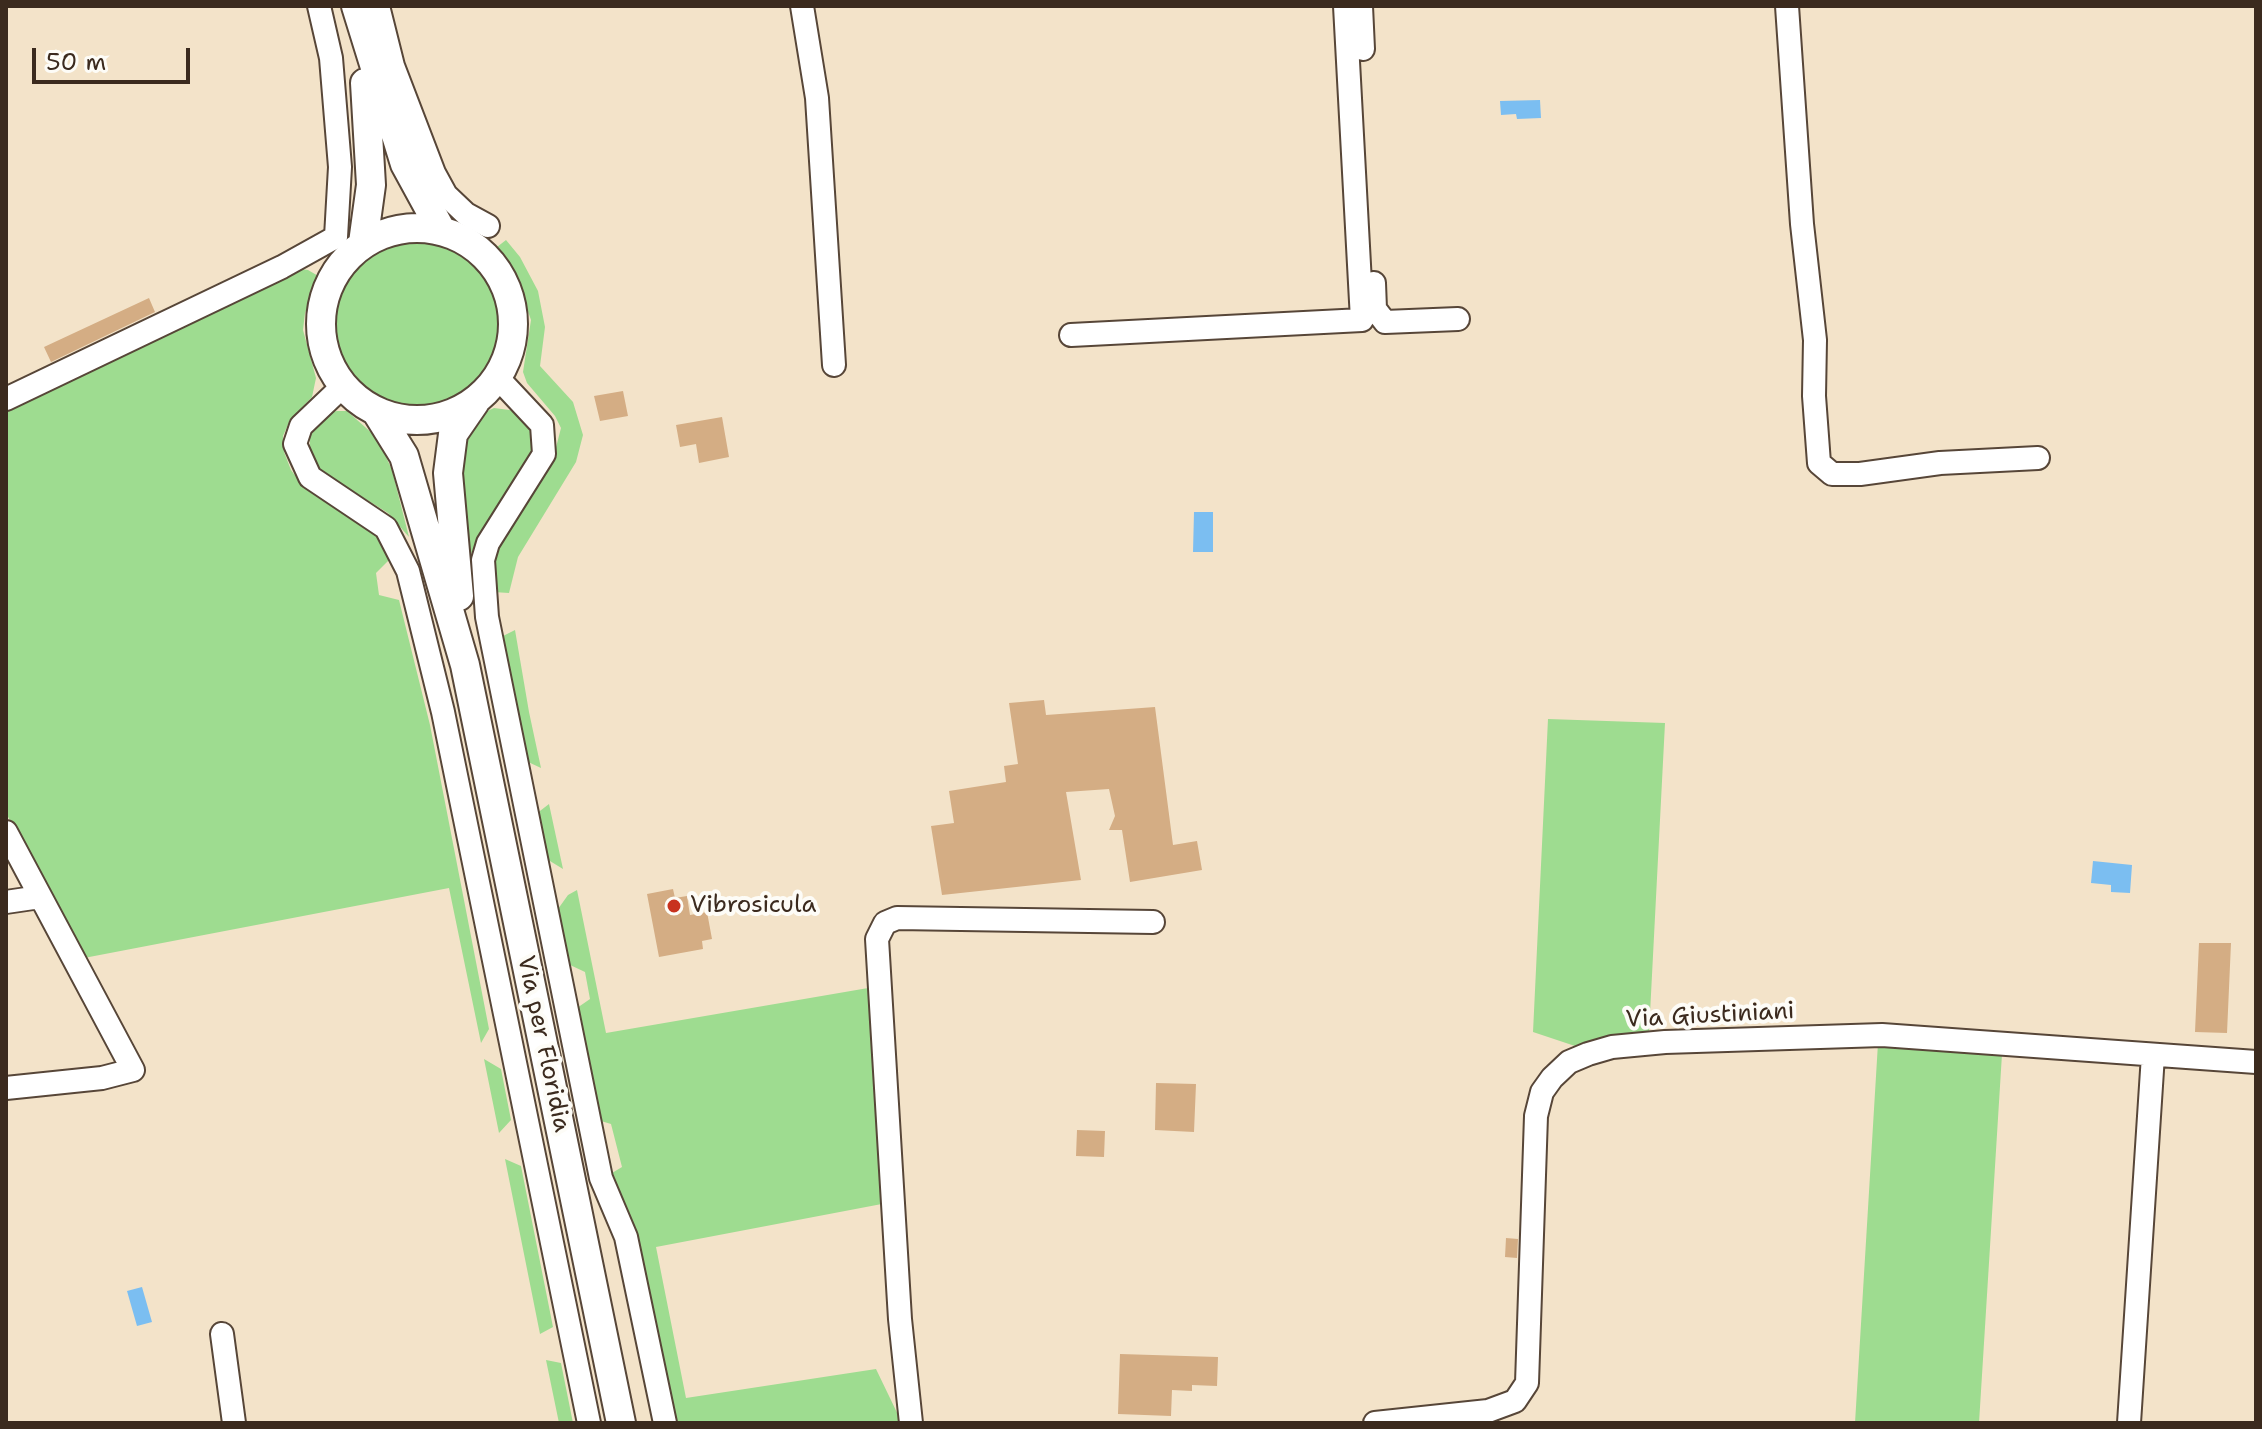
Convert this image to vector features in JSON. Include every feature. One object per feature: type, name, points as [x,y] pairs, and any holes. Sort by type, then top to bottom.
[{"type":"main road","points":[[364,10],[405,164],[441,230]]},
{"type":"main road","points":[[363,243],[371,185],[364,10]]},
{"type":"main road","points":[[465,665],[448,473],[453,434],[475,401],[497,377],[510,349],[514,319],[507,289],[492,262],[469,242],[441,230],[401,228],[363,243],[339,265],[325,294],[321,315],[327,358],[343,386],[376,411],[401,419],[427,420],[453,414],[475,401]]},
{"type":"main road","points":[[376,411],[404,456],[465,665]]},
{"type":"main road","name":"Via per Floridia","points":[[465,665],[621,1423]]},
{"type":"street","points":[[6,399],[282,267],[336,237],[340,167],[331,58],[319,6]]},
{"type":"street","points":[[802,6],[817,98],[834,365]]},
{"type":"street","points":[[1071,335],[1362,320],[1345,6]]},
{"type":"street","points":[[1361,6],[1375,309],[1385,322],[1458,319]]},
{"type":"street","points":[[1787,6],[1802,224],[1815,340],[1814,396],[1819,463],[1832,474],[1860,474],[1940,463],[2038,458]]},
{"type":"street","points":[[364,10],[393,66],[434,173],[446,195],[466,214],[488,226]]},
{"type":"street","points":[[497,377],[542,425],[544,454],[488,543],[483,560],[487,617],[601,1178],[626,1237],[665,1423]]},
{"type":"street","points":[[343,386],[301,426],[295,444],[310,477],[386,528],[408,571],[443,712],[589,1423]]},
{"type":"street","points":[[6,832],[133,1070],[102,1078],[6,1088]]},
{"type":"street","points":[[6,902],[40,897]]},
{"type":"street","points":[[911,1423],[900,1319],[877,939],[885,923],[897,918],[1153,922]]},
{"type":"street","name":"Via Giustiniani","points":[[1375,1423],[1488,1411],[1515,1401],[1527,1383],[1536,1116],[1542,1092],[1569,1062],[1612,1047],[1665,1042],[1882,1035],[2256,1062]]},
{"type":"street","points":[[2129,1423],[2153,1055]]},
{"type":"street","points":[[222,1334],[234,1423]]},
{"type":"green space","points":[[418,240],[450,247],[465,254],[477,265],[488,277],[495,292],[502,324],[495,356],[488,371],[477,383],[465,394],[450,401],[418,408],[386,401],[371,394],[359,383],[348,371],[341,356],[334,324],[341,292],[348,277],[359,265],[371,254],[386,247]]},
{"type":"green space","points":[[506,240],[520,257],[538,291],[545,327],[540,366],[573,402],[583,435],[576,462],[518,557],[509,593],[493,592],[491,563],[498,545],[553,459],[561,428],[555,416],[527,383],[523,372],[531,320],[515,274],[497,247]]},
{"type":"green space","points":[[293,268],[308,270],[320,277],[305,313],[303,330],[316,378],[312,397],[290,420],[283,436],[284,452],[291,470],[303,486],[375,531],[393,556],[376,573],[379,595],[399,600],[430,725],[489,1029],[481,1043],[449,888],[84,958],[6,813],[6,410]]},
{"type":"green space","points":[[494,408],[517,411],[532,428],[533,451],[477,539],[469,559],[462,456],[468,435],[483,413]]},
{"type":"green space","points":[[347,411],[374,435],[382,448],[392,470],[409,537],[388,513],[319,470],[310,456],[310,433],[326,414]]},
{"type":"green space","points":[[515,630],[541,768],[526,761],[503,636]]},
{"type":"green space","points":[[1548,719],[1665,723],[1649,1033],[1608,1036],[1575,1046],[1533,1032]]},
{"type":"green space","points":[[549,804],[563,869],[545,858],[536,814]]},
{"type":"green space","points":[[577,890],[606,1033],[874,987],[887,1203],[656,1247],[686,1398],[876,1369],[902,1423],[673,1423],[638,1237],[612,1173],[622,1167],[611,1124],[601,1121],[577,1008],[590,999],[585,972],[568,964],[558,909],[568,895]]},
{"type":"green space","points":[[1878,1043],[2002,1054],[1979,1423],[1855,1423]]},
{"type":"green space","points":[[484,1059],[501,1069],[511,1120],[499,1133]]},
{"type":"green space","points":[[505,1159],[521,1166],[553,1327],[540,1334]]},
{"type":"green space","points":[[546,1360],[561,1363],[573,1423],[559,1423]]},
{"type":"water","points":[[1540,100],[1541,118],[1517,119],[1516,114],[1501,115],[1500,101]]},
{"type":"water","points":[[1194,512],[1213,512],[1213,552],[1193,552]]},
{"type":"water","points":[[2093,861],[2132,865],[2130,893],[2111,892],[2111,885],[2091,883]]},
{"type":"water","points":[[142,1287],[152,1322],[137,1326],[127,1291]]},
{"type":"building","points":[[149,298],[155,312],[51,362],[44,347]]},
{"type":"building","points":[[623,391],[628,416],[600,421],[594,396]]},
{"type":"building","points":[[722,417],[729,457],[699,463],[696,444],[680,447],[676,425]]},
{"type":"building","points":[[1044,700],[1046,715],[1155,707],[1173,845],[1197,841],[1202,870],[1130,882],[1122,830],[1109,830],[1115,816],[1109,789],[1066,792],[1081,880],[942,895],[931,826],[954,823],[949,791],[1006,782],[1004,766],[1018,764],[1009,703]]},
{"type":"building","points":[[673,889],[675,898],[687,896],[690,915],[707,912],[712,939],[702,941],[703,949],[659,957],[647,894]]},
{"type":"building","points":[[2199,943],[2231,943],[2227,1033],[2195,1032]]},
{"type":"building","points":[[1156,1083],[1196,1084],[1194,1132],[1155,1130]]},
{"type":"building","points":[[1077,1130],[1105,1131],[1104,1157],[1076,1156]]},
{"type":"building","points":[[1506,1238],[1518,1239],[1517,1258],[1505,1257]]},
{"type":"building","points":[[1120,1354],[1218,1357],[1217,1386],[1192,1385],[1192,1391],[1172,1390],[1171,1416],[1118,1414]]},
{"type":"place","name":"Vibrosicula","points":[[674,906]]}]
